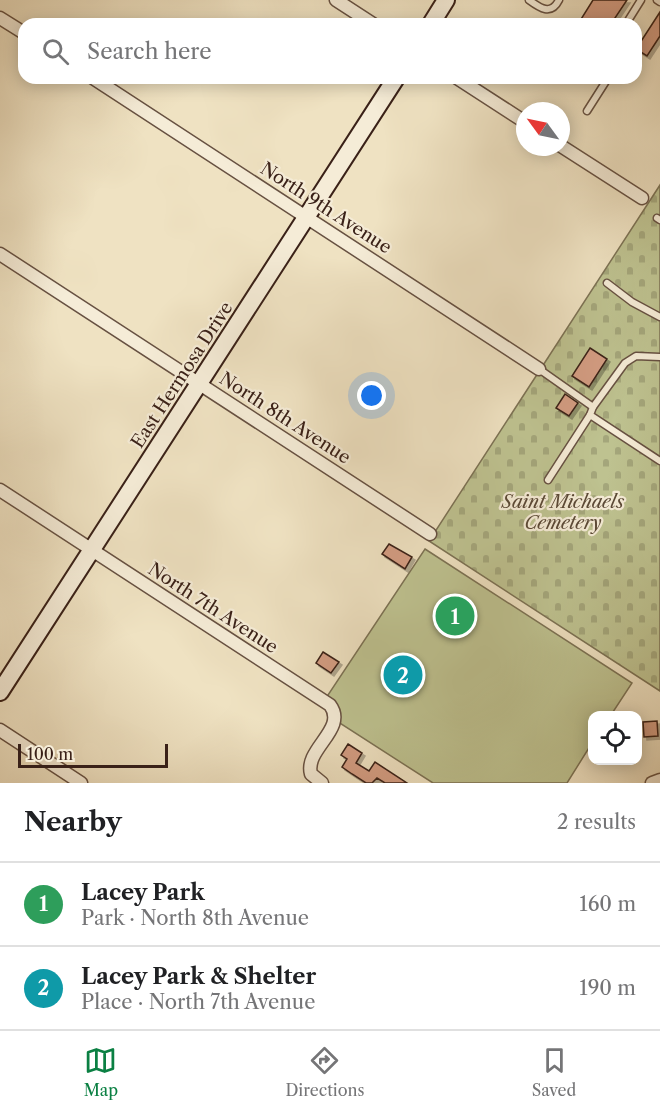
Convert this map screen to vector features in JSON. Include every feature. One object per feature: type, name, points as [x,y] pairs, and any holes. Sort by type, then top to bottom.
[{"type":"street","points":[[336,0],[364,18]]},
{"type":"street","points":[[435,18],[446,0]]},
{"type":"street","points":[[0,18],[18,29]]},
{"type":"street","name":"North 9th Avenue","points":[[102,84],[539,369]]},
{"type":"street","name":"East Hermosa Drive","points":[[0,692],[392,84]]},
{"type":"street","points":[[466,84],[516,116]]},
{"type":"street","points":[[570,152],[642,198]]},
{"type":"street","name":"North 8th Avenue","points":[[0,254],[430,534]]},
{"type":"street","name":"North 7th Avenue","points":[[0,490],[330,705],[335,720],[309,764],[311,774],[322,783]]},
{"type":"street","points":[[0,730],[81,783]]},
{"type":"lane","points":[[528,0],[545,10],[555,8],[559,0]]},
{"type":"lane","points":[[630,18],[641,0]]},
{"type":"lane","points":[[587,111],[604,84]]},
{"type":"lane","points":[[607,283],[632,302],[660,317]]},
{"type":"lane","points":[[548,480],[590,415],[593,406],[625,363],[636,356],[660,357]]},
{"type":"lane","points":[[539,369],[593,406]]},
{"type":"lane","points":[[590,415],[660,461]]},
{"type":"green space","name":"Saint Michaels Cemetery","points":[[660,185],[660,691],[429,541]]},
{"type":"green space","points":[[425,549],[632,683],[614,711],[588,711],[588,749],[567,783],[433,783],[335,720],[324,701]]},
{"type":"building","points":[[593,0],[627,0],[615,18],[582,18]]},
{"type":"building","points":[[660,12],[660,36],[647,56],[642,53],[642,40]]},
{"type":"building","points":[[590,348],[607,359],[589,387],[572,376]]},
{"type":"building","points":[[565,394],[578,403],[569,416],[556,408]]},
{"type":"building","points":[[389,544],[412,557],[405,569],[382,554]]},
{"type":"building","points":[[323,652],[339,662],[331,673],[316,663]]},
{"type":"building","points":[[404,664],[413,670],[402,686],[393,679]]},
{"type":"building","points":[[657,721],[658,736],[644,737],[643,722]]},
{"type":"building","points":[[348,744],[362,753],[356,763],[369,771],[375,762],[407,783],[385,783],[377,778],[372,783],[366,783],[352,774],[342,767],[347,759],[341,755]]},
{"type":"place","name":"Lacey Park","points":[[455,616]]},
{"type":"place","name":"Lacey Park & Shelter","points":[[403,675]]}]
